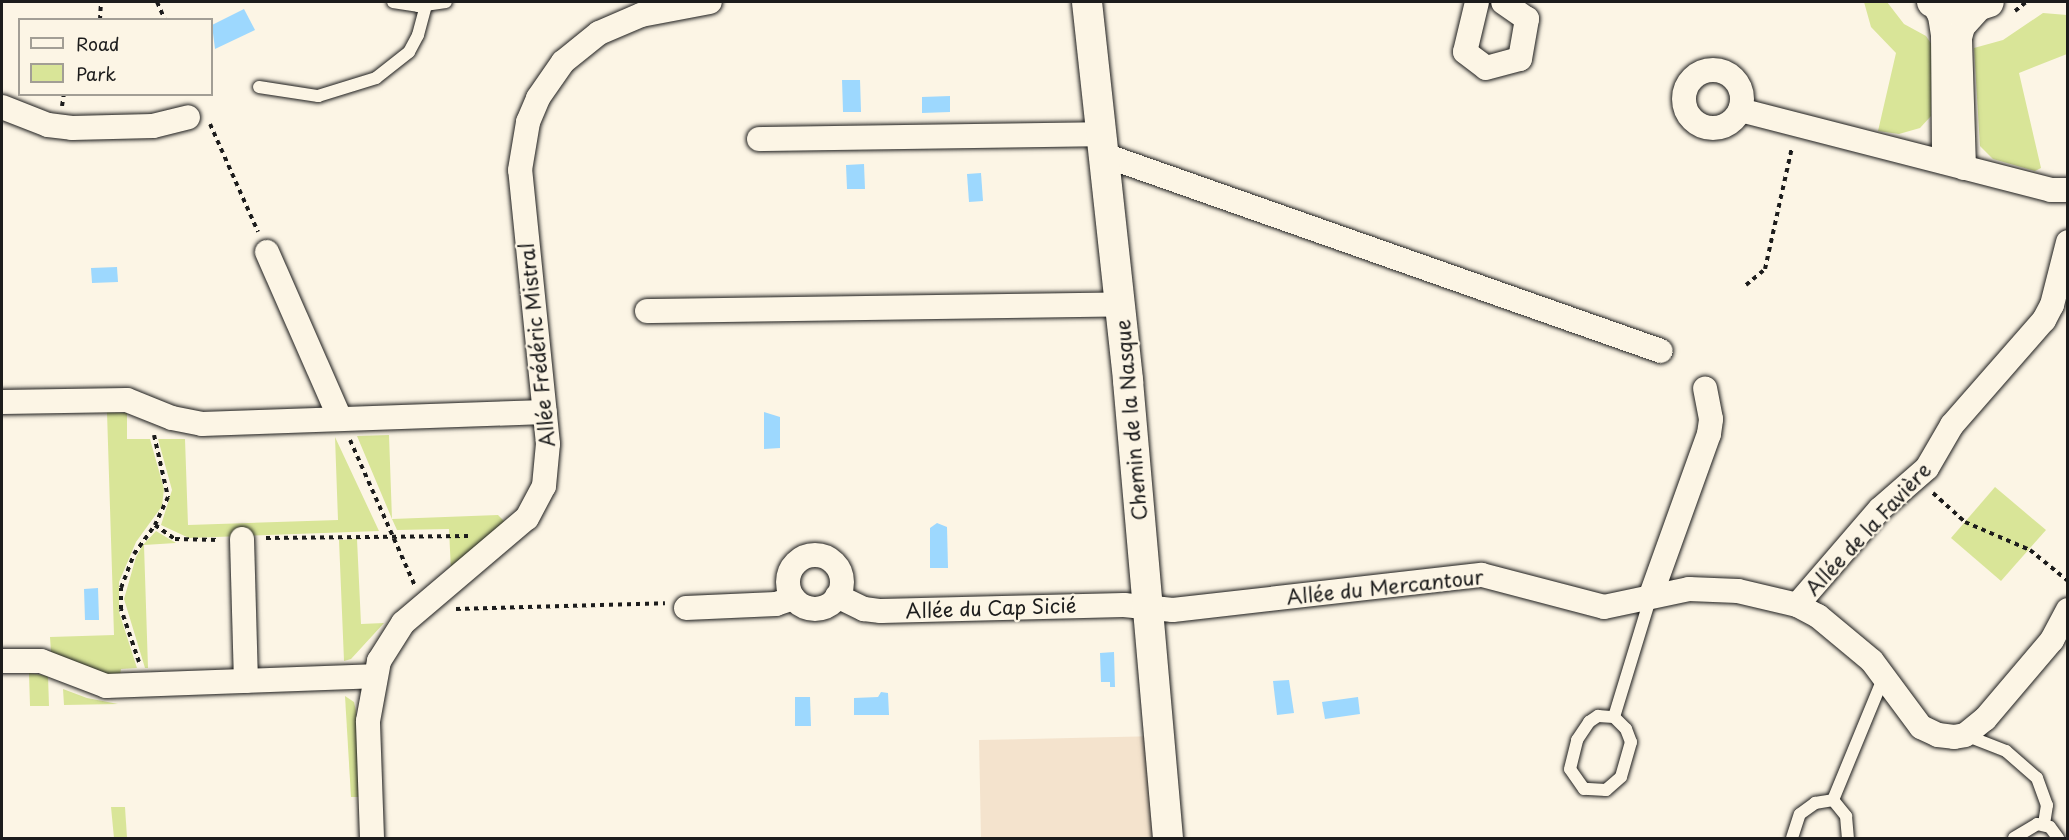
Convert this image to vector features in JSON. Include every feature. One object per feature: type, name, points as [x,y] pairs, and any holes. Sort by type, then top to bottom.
[{"type":"street","name":"Allée Frédéric Mistral","points":[[372,838],[368,721],[373,676],[379,661],[403,623],[510,534],[535,507],[544,486],[548,459],[545,412],[520,170],[531,114],[563,62],[599,33],[641,15],[710,2]]},
{"type":"street","name":"Chemin de la Nasque","points":[[1087,2],[1120,304],[1168,838]]},
{"type":"street","points":[[1477,2],[1465,52],[1486,68],[1520,59],[1527,19],[1503,2]]},
{"type":"street","points":[[1932,2],[1953,10],[1986,3]]},
{"type":"street","points":[[1932,2],[1940,16],[1944,36],[1954,165]]},
{"type":"street","points":[[1954,165],[1960,38],[1963,27],[1986,3]]},
{"type":"street","points":[[2,107],[48,125],[72,128],[153,126],[198,116]]},
{"type":"street","points":[[1740,110],[2051,190],[2067,190]]},
{"type":"street","points":[[759,139],[1103,144],[1661,351]]},
{"type":"street","name":"Allée de la Favière","points":[[1797,605],[1880,509],[1917,478],[1935,457],[1952,425],[2044,320],[2052,304],[2067,242]]},
{"type":"street","points":[[267,252],[340,418]]},
{"type":"street","points":[[647,311],[1120,304]]},
{"type":"street","points":[[1652,595],[1709,434],[1711,419],[1705,389]]},
{"type":"street","points":[[2,402],[108,398],[147,407],[172,418],[202,424],[545,412]]},
{"type":"street","points":[[242,539],[246,681]]},
{"type":"street","points":[[812,554],[821,555],[837,566],[842,583],[837,596],[818,609],[800,604],[793,598],[788,580],[790,570],[803,557],[812,554]]},
{"type":"street","name":"Allée du Mercantour","points":[[1149,607],[1173,610],[1482,575],[1593,606],[1652,595],[1712,589],[1797,605],[1837,630],[1884,674],[1921,727],[1938,735],[1965,735]]},
{"type":"street","name":"Allée du Cap Sicié","points":[[837,596],[864,609],[881,611],[1124,604],[1149,607]]},
{"type":"street","points":[[686,608],[776,604],[793,598]]},
{"type":"street","points":[[1965,735],[1985,719],[2052,640],[2067,610]]},
{"type":"street","points":[[2,661],[41,661],[106,686],[373,676]]},
{"type":"lane","points":[[393,2],[426,6],[446,2]]},
{"type":"lane","points":[[259,87],[318,96],[376,78],[409,52],[418,35],[426,6]]},
{"type":"lane","points":[[1614,717],[1652,595]]},
{"type":"lane","points":[[1833,801],[1884,674]]},
{"type":"lane","points":[[1598,716],[1614,717],[1626,729],[1631,742],[1621,777],[1606,790],[1584,789],[1570,769],[1582,729],[1598,716]]},
{"type":"lane","name":"Allée du Mercantour","points":[[1965,735],[2006,751],[2037,778],[2047,805],[2044,824]]},
{"type":"lane","points":[[1792,838],[1800,814],[1815,803],[1833,801]]},
{"type":"lane","points":[[1833,801],[1846,816],[1848,838]]},
{"type":"lane","points":[[2014,838],[2022,830],[2044,824],[2058,838]]},
{"type":"path","points":[[100,18],[101,2]]},
{"type":"path","points":[[157,2],[164,18]]},
{"type":"path","points":[[198,116],[267,252]]},
{"type":"path","points":[[1746,285],[1764,269],[1796,125]]},
{"type":"path","points":[[147,407],[168,497],[155,525],[134,554],[124,574],[121,598],[147,684]]},
{"type":"path","points":[[1917,478],[1965,522],[2030,550],[2067,581]]},
{"type":"path","points":[[155,525],[175,539],[357,536],[392,540],[510,534]]},
{"type":"shaded area","points":[[1160,736],[1168,838],[981,838],[979,740]]},
{"type":"green space","points":[[1864,2],[1887,2],[1904,24],[1926,36],[1932,45],[1931,116],[1920,128],[1899,134],[1878,131],[1896,53],[1871,27]]},
{"type":"green space","points":[[2043,13],[2067,15],[2067,54],[2019,73],[2041,168],[2035,171],[1993,159],[1980,146],[1974,48],[2003,40]]},
{"type":"green space","points":[[107,412],[127,413],[127,439],[150,439],[164,489],[162,506],[136,542],[119,582],[119,612],[137,668],[121,669],[120,675],[101,675],[51,652],[50,637],[114,635]]},
{"type":"green space","points":[[389,435],[392,519],[357,436]]},
{"type":"green space","points":[[335,437],[379,531],[189,538],[161,525],[172,490],[158,439],[185,439],[188,525],[338,520]]},
{"type":"green space","points":[[1995,487],[2046,530],[2001,581],[1951,538]]},
{"type":"green space","points":[[498,515],[507,524],[451,571],[449,529],[397,530],[392,519]]},
{"type":"green space","points":[[156,531],[176,543],[144,545],[148,668],[145,668],[124,599],[136,557],[143,545]]},
{"type":"green space","points":[[357,539],[361,624],[384,623],[351,659],[344,661],[339,540]]},
{"type":"green space","points":[[29,673],[48,676],[49,706],[30,706]]},
{"type":"green space","points":[[63,689],[87,698],[118,704],[64,705]]},
{"type":"green space","points":[[345,696],[354,702],[356,711],[359,797],[351,797]]},
{"type":"green space","points":[[111,807],[125,807],[127,838],[114,838]]},
{"type":"water","points":[[244,9],[255,30],[215,49],[213,24]]},
{"type":"water","points":[[842,80],[860,80],[861,112],[843,112]]},
{"type":"water","points":[[950,96],[950,112],[922,113],[922,97]]},
{"type":"water","points":[[864,164],[865,189],[847,189],[846,165]]},
{"type":"water","points":[[981,173],[983,201],[969,202],[967,174]]},
{"type":"water","points":[[117,267],[118,282],[92,283],[91,268]]},
{"type":"water","points":[[764,412],[780,417],[780,448],[764,449]]},
{"type":"water","points":[[937,523],[947,527],[948,568],[930,568],[930,528]]},
{"type":"water","points":[[98,588],[99,620],[85,620],[84,589]]},
{"type":"water","points":[[1114,652],[1115,687],[1110,687],[1110,682],[1101,682],[1100,653]]},
{"type":"water","points":[[1289,680],[1294,713],[1277,715],[1273,681]]},
{"type":"water","points":[[881,692],[888,693],[889,715],[854,715],[854,698],[878,697]]},
{"type":"water","points":[[795,697],[810,697],[811,726],[795,726]]},
{"type":"water","points":[[1358,697],[1360,714],[1325,719],[1322,702]]}]
